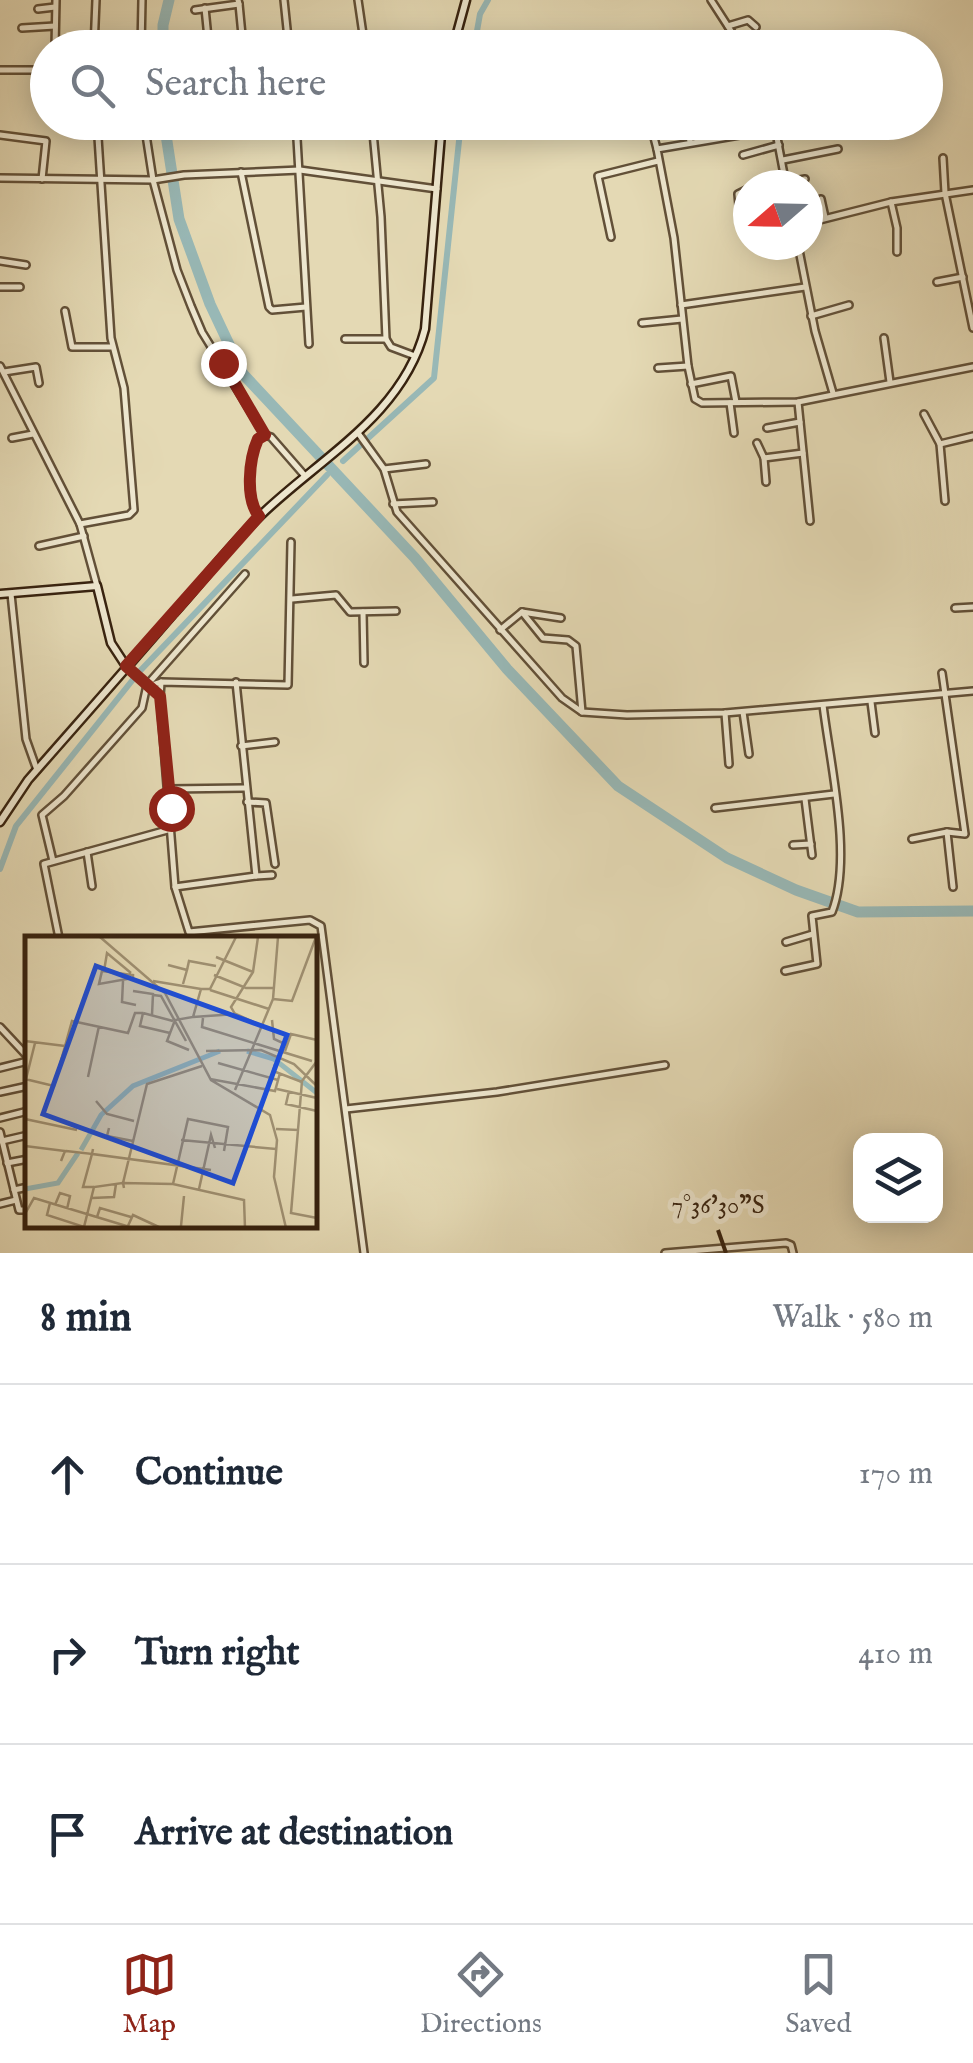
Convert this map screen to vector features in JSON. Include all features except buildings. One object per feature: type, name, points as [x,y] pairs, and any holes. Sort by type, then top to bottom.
[{"type":"street","points":[[95,30],[96,0]]},
{"type":"street","points":[[141,30],[142,0]]},
{"type":"street","points":[[284,0],[287,30]]},
{"type":"street","points":[[358,0],[362,30]]},
{"type":"street","points":[[458,30],[466,0]]},
{"type":"street","points":[[712,0],[731,30]]},
{"type":"street","points":[[196,10],[238,2],[241,30]]},
{"type":"street","points":[[38,10],[56,4],[56,30]]},
{"type":"street","points":[[205,8],[207,30]]},
{"type":"street","points":[[728,26],[748,20],[756,27]]},
{"type":"street","points":[[22,28],[56,26]]},
{"type":"street","points":[[0,70],[30,70]]},
{"type":"street","points":[[0,136],[30,139]]},
{"type":"street","points":[[37,140],[46,141],[42,179]]},
{"type":"street","points":[[80,524],[134,512],[124,388],[112,347],[98,140]]},
{"type":"street","points":[[147,140],[153,180],[177,270],[197,322],[265,435],[282,447],[305,476]]},
{"type":"street","points":[[298,140],[308,344]]},
{"type":"street","points":[[374,140],[386,338],[391,346],[415,356]]},
{"type":"street","points":[[0,822],[36,770],[128,669],[256,512],[360,435],[394,394],[421,346],[441,140]]},
{"type":"street","points":[[655,140],[674,238],[688,366],[697,402],[798,402],[973,366]]},
{"type":"street","points":[[657,149],[696,140]]},
{"type":"street","points":[[778,140],[784,170]]},
{"type":"street","points":[[743,155],[779,144]]},
{"type":"street","points":[[782,160],[838,149]]},
{"type":"street","points":[[943,158],[945,193],[973,328]]},
{"type":"street","points":[[611,237],[598,176],[658,161]]},
{"type":"street","points":[[0,178],[153,180],[166,176],[300,170],[438,189]]},
{"type":"street","points":[[241,172],[268,307],[306,308]]},
{"type":"street","points":[[823,208],[825,217],[973,190]]},
{"type":"street","points":[[891,202],[898,252]]},
{"type":"street","points":[[800,260],[833,393]]},
{"type":"street","points":[[0,262],[26,265]]},
{"type":"street","points":[[937,282],[973,282]]},
{"type":"street","points":[[0,287],[20,287]]},
{"type":"street","points":[[681,305],[805,287]]},
{"type":"street","points":[[812,316],[849,305]]},
{"type":"street","points":[[66,310],[72,348],[112,347]]},
{"type":"street","points":[[642,322],[682,319]]},
{"type":"street","points":[[345,339],[386,338]]},
{"type":"street","points":[[884,338],[890,382]]},
{"type":"street","points":[[658,368],[688,366]]},
{"type":"street","points":[[39,384],[36,367],[2,369],[80,524],[111,643],[128,669],[160,696]]},
{"type":"street","points":[[691,384],[731,376],[734,433]]},
{"type":"street","points":[[0,393],[13,391]]},
{"type":"street","points":[[798,402],[810,521]]},
{"type":"street","points":[[924,414],[940,444],[945,501]]},
{"type":"street","points":[[768,428],[800,422]]},
{"type":"street","points":[[12,438],[33,434]]},
{"type":"street","points":[[256,512],[253,454],[258,439],[265,435]]},
{"type":"street","points":[[360,435],[384,469],[393,504],[500,630],[562,698],[582,712],[627,716],[725,713],[973,691]]},
{"type":"street","points":[[940,444],[973,436]]},
{"type":"street","points":[[757,443],[764,458],[766,482]]},
{"type":"street","points":[[764,458],[803,452]]},
{"type":"street","points":[[384,469],[426,464]]},
{"type":"street","points":[[393,504],[433,502]]},
{"type":"street","points":[[39,546],[84,536]]},
{"type":"street","points":[[147,685],[288,685],[292,542]]},
{"type":"street","points":[[52,861],[41,817],[142,708],[147,685],[244,574]]},
{"type":"street","points":[[0,594],[97,586]]},
{"type":"street","points":[[11,594],[26,739],[36,770]]},
{"type":"street","points":[[292,599],[336,595],[346,610],[396,612]]},
{"type":"street","points":[[955,608],[973,608]]},
{"type":"street","points":[[362,612],[364,663]]},
{"type":"street","points":[[500,630],[522,612],[561,618]]},
{"type":"street","points":[[522,612],[543,638],[568,640],[576,646],[582,712]]},
{"type":"street","points":[[912,839],[965,831],[942,673]]},
{"type":"street","points":[[161,682],[176,887],[186,925],[192,933],[310,920],[321,926],[364,1253]]},
{"type":"street","points":[[236,682],[256,876]]},
{"type":"street","points":[[871,702],[876,733]]},
{"type":"street","points":[[785,971],[816,964],[813,915],[826,915],[836,900],[841,861],[823,706]]},
{"type":"street","points":[[743,712],[749,754]]},
{"type":"street","points":[[725,713],[730,764]]},
{"type":"street","points":[[242,746],[276,742]]},
{"type":"street","points":[[169,789],[245,788]]},
{"type":"street","points":[[715,808],[834,794]]},
{"type":"street","points":[[805,798],[812,855]]},
{"type":"street","points":[[247,802],[266,802],[276,864]]},
{"type":"street","points":[[59,936],[42,869],[45,863],[171,829]]},
{"type":"street","points":[[947,832],[953,887]]},
{"type":"street","points":[[794,845],[811,844]]},
{"type":"street","points":[[87,852],[92,886]]},
{"type":"street","points":[[176,887],[272,875]]},
{"type":"street","points":[[786,942],[813,934]]},
{"type":"street","points":[[0,1027],[25,1055]]},
{"type":"street","points":[[0,1042],[11,1039]]},
{"type":"street","points":[[0,1068],[25,1060]]},
{"type":"street","points":[[346,1110],[498,1092],[665,1065]]},
{"type":"street","points":[[0,1092],[25,1087]]},
{"type":"street","points":[[0,1118],[25,1112]]},
{"type":"street","points":[[0,1132],[18,1210],[25,1210]]},
{"type":"street","points":[[8,1163],[25,1160]]},
{"type":"street","points":[[14,1190],[25,1188]]},
{"type":"street","points":[[0,1204],[16,1200]]},
{"type":"street","points":[[665,1253],[786,1242],[793,1253]]},
{"type":"waterway","points":[[163,30],[169,0]]},
{"type":"waterway","points":[[477,30],[488,0]]},
{"type":"waterway","points":[[167,140],[179,219],[210,304],[243,374],[415,558],[507,669],[618,786],[727,858],[796,890],[858,912],[973,911]]},
{"type":"waterway","points":[[343,461],[434,378],[459,140]]},
{"type":"waterway","points":[[0,869],[16,826],[139,672],[327,475]]},
{"type":"route","points":[[171,808],[160,696],[126,666],[259,516],[251,504],[253,454],[255,443],[265,435],[223,363]]}]
